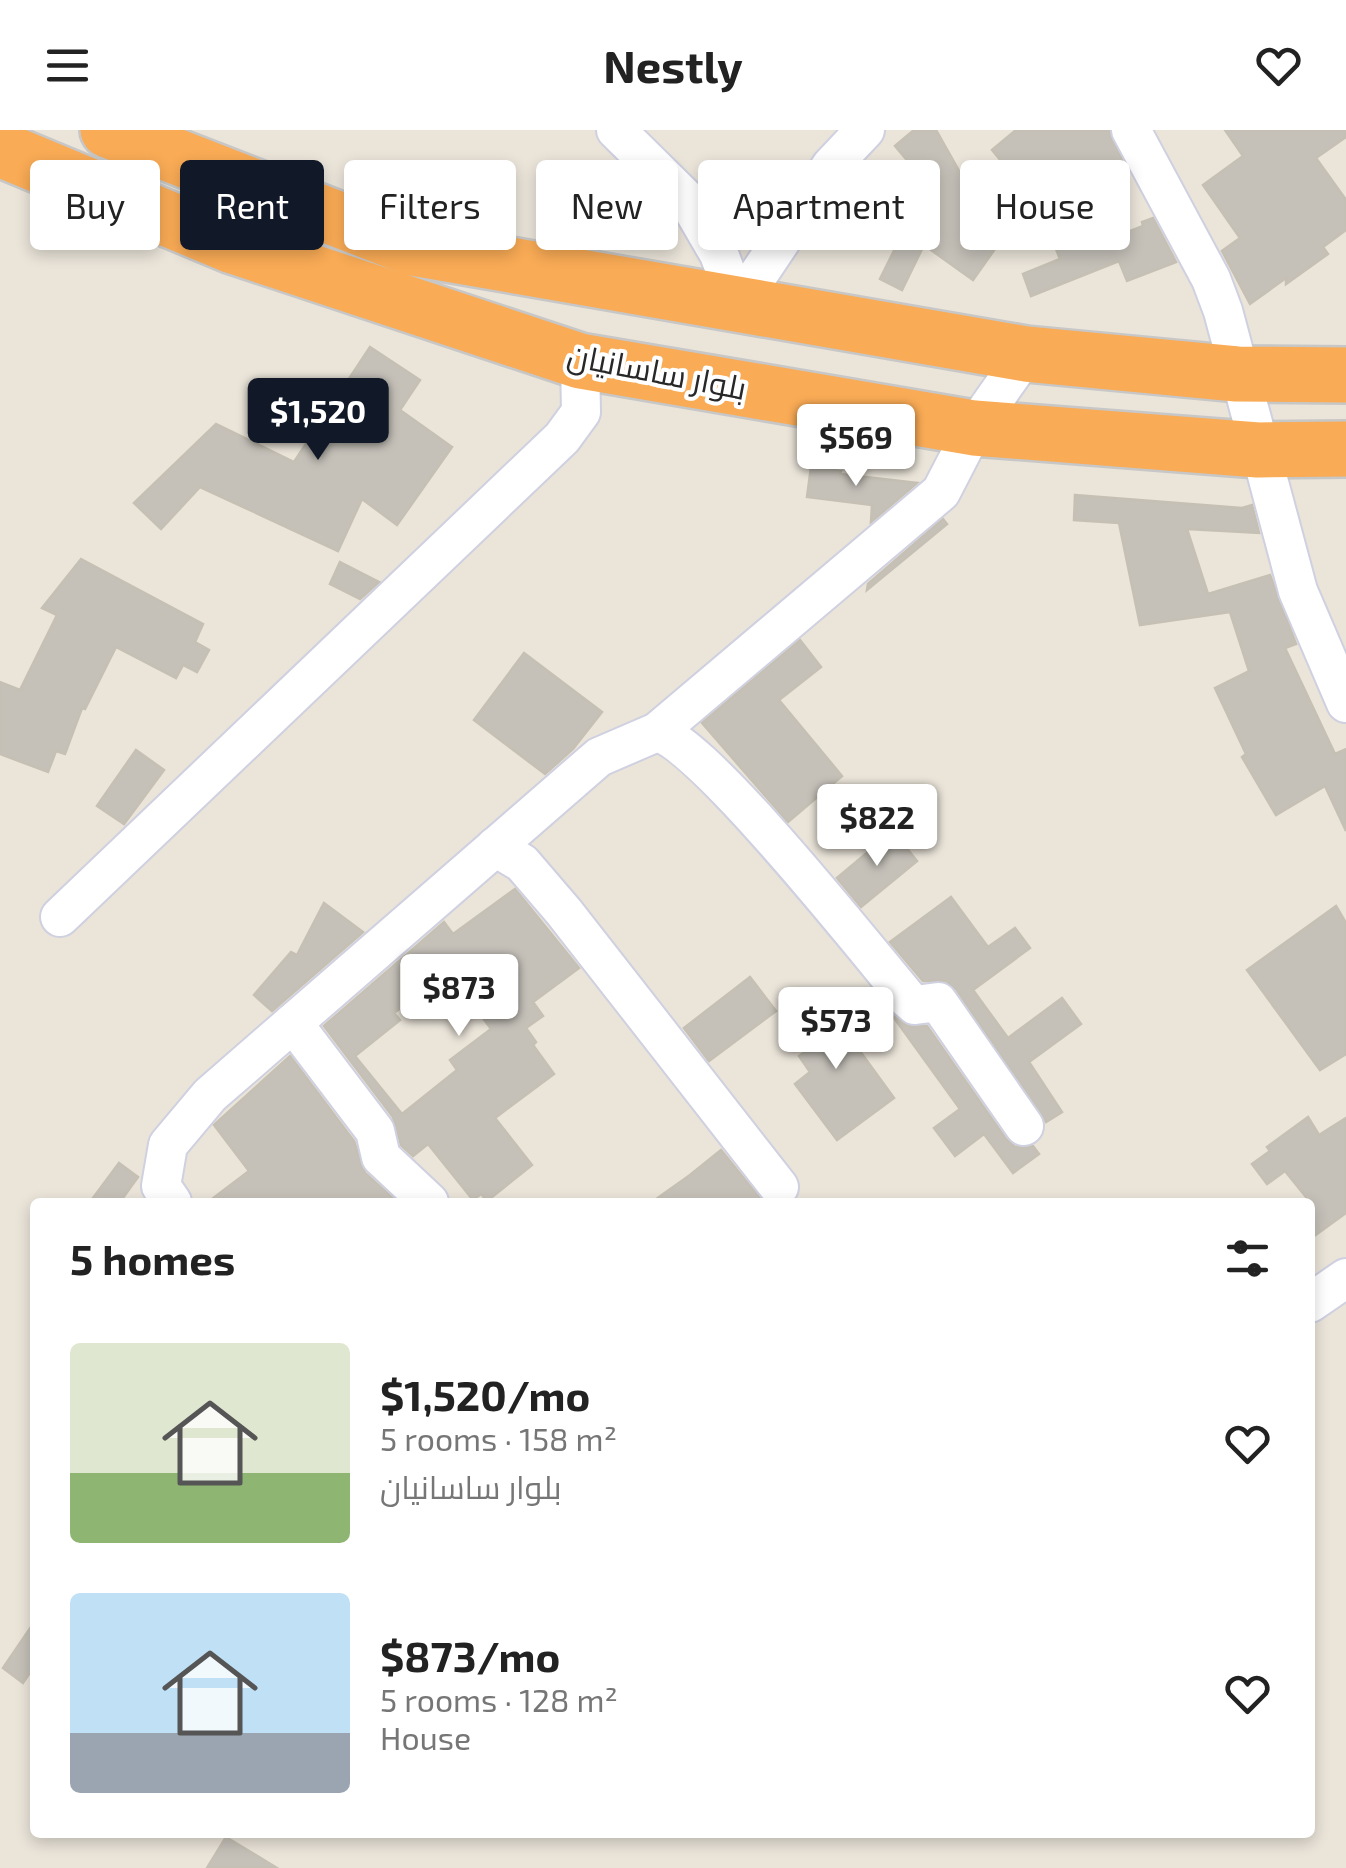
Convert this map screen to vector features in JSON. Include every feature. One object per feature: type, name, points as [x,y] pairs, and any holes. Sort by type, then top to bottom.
[{"type":"highway","points":[[108,130],[412,248],[1026,354],[1237,374],[1346,375]]},
{"type":"highway","name":"بلوار ساسانیان","points":[[0,150],[232,246],[580,362],[974,428],[1258,450],[1346,449]]},
{"type":"street","points":[[616,130],[688,201],[719,254],[738,304]]},
{"type":"street","points":[[738,304],[832,166],[865,130]]},
{"type":"street","points":[[1131,130],[1212,280],[1224,311],[1237,374],[1298,591],[1346,702]]},
{"type":"street","points":[[169,1198],[161,1186],[168,1146],[210,1095],[599,757],[656,732],[941,492],[974,428],[1026,354]]},
{"type":"street","points":[[60,917],[562,438],[580,412],[580,362]]},
{"type":"street","points":[[656,732],[684,746],[794,865],[908,999],[915,1005],[938,1002],[1024,1126]]},
{"type":"street","points":[[495,847],[522,863],[564,912],[779,1187]]},
{"type":"street","points":[[293,1022],[374,1131],[381,1158],[425,1198]]},
{"type":"street","points":[[1315,1300],[1346,1278]]},
{"type":"building","points":[[914,130],[936,130],[960,173],[960,250],[994,250],[973,280],[931,250],[940,250],[940,160],[907,160],[895,146]]},
{"type":"building","points":[[1016,130],[1109,130],[1122,160],[1000,160],[992,150]]},
{"type":"building","points":[[1225,130],[1346,130],[1346,137],[1316,158],[1346,200],[1346,230],[1323,247],[1328,254],[1250,304],[1222,251],[1240,238],[1203,185],[1243,156]]},
{"type":"building","points":[[1153,218],[1176,262],[1127,281],[1119,261],[1031,296],[1023,274],[1060,259],[1056,250],[1130,250],[1130,231]]},
{"type":"building","points":[[894,250],[922,250],[902,290],[880,279]]},
{"type":"building","points":[[370,347],[420,380],[400,410],[452,447],[397,525],[362,499],[338,551],[200,487],[161,529],[134,503],[216,424],[294,462]]},
{"type":"building","points":[[811,467],[917,483],[871,522],[872,505],[807,497]]},
{"type":"building","points":[[1075,495],[1242,508],[1252,505],[1259,533],[1187,529],[1208,594],[1270,575],[1296,644],[1285,648],[1335,754],[1346,749],[1346,831],[1325,786],[1276,815],[1242,757],[1246,754],[1215,688],[1249,671],[1230,612],[1140,625],[1119,523],[1074,520]]},
{"type":"building","points":[[943,519],[947,524],[867,590],[868,584]]},
{"type":"building","points":[[81,559],[203,624],[195,642],[209,650],[197,672],[183,665],[176,678],[116,647],[85,709],[82,708],[65,754],[56,751],[48,772],[0,754],[0,682],[20,690],[57,615],[42,608]]},
{"type":"building","points":[[340,562],[379,582],[360,599],[330,584]]},
{"type":"building","points":[[800,640],[821,667],[779,700],[842,776],[788,822],[702,723]]},
{"type":"building","points":[[524,653],[602,712],[573,749],[545,774],[474,720]]},
{"type":"building","points":[[136,750],[164,770],[124,824],[97,806]]},
{"type":"building","points":[[893,831],[917,861],[861,907],[837,878]]},
{"type":"building","points":[[515,889],[579,968],[533,1002],[543,1016],[526,1028],[554,1074],[495,1118],[532,1165],[491,1198],[481,1194],[471,1198],[428,1144],[413,1156],[401,1145],[393,1117],[324,1026],[444,922],[453,934]],"holes":[[[449,971],[491,1029],[450,1060],[457,1070],[402,1114],[355,1056],[400,1020],[394,1013]]]},
{"type":"building","points":[[951,897],[988,947],[1015,928],[1030,948],[973,990],[1008,1038],[1062,998],[1081,1024],[1029,1062],[1062,1112],[1046,1122],[956,989],[946,981],[923,981],[890,942]]},
{"type":"building","points":[[324,903],[363,932],[272,1011],[254,995],[291,952],[297,955]]},
{"type":"building","points":[[1336,906],[1346,923],[1346,1054],[1320,1070],[1247,970]]},
{"type":"building","points":[[750,977],[776,1011],[709,1061],[684,1028]]},
{"type":"building","points":[[814,997],[834,1024],[838,1021],[894,1098],[837,1140],[795,1084],[810,1072],[799,1056],[809,1049],[786,1018]]},
{"type":"building","points":[[892,1015],[908,1026],[927,1026],[1006,1139],[1015,1147],[1033,1146],[1039,1154],[1013,1173],[984,1134],[955,1156],[934,1128],[960,1109]]},
{"type":"building","points":[[290,1056],[354,1141],[365,1173],[393,1198],[213,1198],[249,1171],[214,1125]]},
{"type":"building","points":[[1308,1117],[1319,1135],[1346,1118],[1346,1213],[1315,1235],[1315,1198],[1307,1198],[1285,1171],[1267,1184],[1252,1164],[1270,1151],[1267,1147]]},
{"type":"building","points":[[721,1150],[760,1198],[658,1198]]},
{"type":"building","points":[[119,1163],[138,1177],[123,1198],[93,1198]]},
{"type":"building","points":[[30,1628],[30,1672],[23,1683],[3,1668]]},
{"type":"building","points":[[228,1838],[277,1868],[207,1868]]}]
